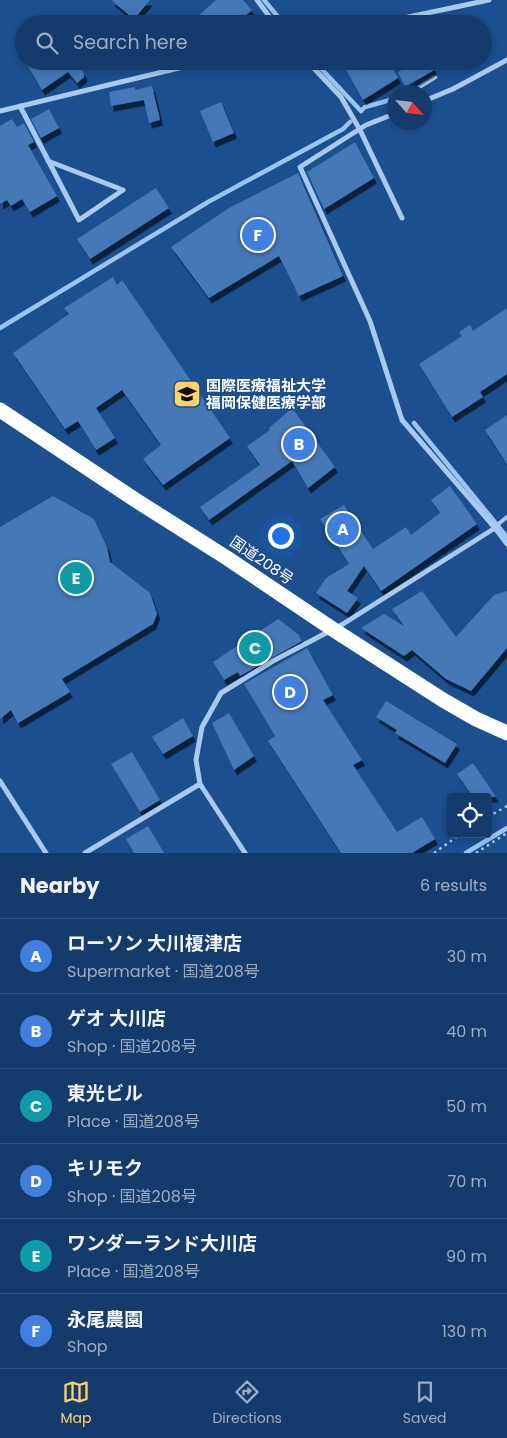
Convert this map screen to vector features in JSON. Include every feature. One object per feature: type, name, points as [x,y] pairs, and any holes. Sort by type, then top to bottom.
[{"type":"highway","name":"国道208号","points":[[0,410],[442,700],[476,719],[507,733]]},
{"type":"street","points":[[257,0],[268,15]]},
{"type":"street","points":[[417,15],[487,0]]},
{"type":"street","points":[[492,68],[507,60]]},
{"type":"street","points":[[0,111],[170,70]]},
{"type":"street","points":[[316,70],[341,97],[360,130],[402,218]]},
{"type":"street","points":[[432,98],[488,70]]},
{"type":"street","points":[[20,106],[48,161],[79,220],[123,190],[48,161]]},
{"type":"street","points":[[387,117],[360,130],[300,167],[370,321],[402,420],[496,527],[507,544]]},
{"type":"street","points":[[245,853],[200,784],[196,760],[202,727],[221,692],[273,661],[334,630],[496,527]]},
{"type":"street","points":[[0,781],[46,853]]},
{"type":"street","points":[[85,853],[200,784]]},
{"type":"lane","points":[[496,527],[507,517]]},
{"type":"path","points":[[492,815],[507,806]]},
{"type":"path","points":[[476,853],[507,833]]},
{"type":"path","points":[[434,853],[455,838]]},
{"type":"building","points":[[111,0],[150,0],[137,15],[129,15]]},
{"type":"building","points":[[216,0],[243,0],[252,10],[246,15],[199,15]]},
{"type":"building","points":[[30,70],[82,70],[84,73],[84,77],[77,83],[68,72],[42,90]]},
{"type":"building","points":[[346,70],[394,70],[398,78],[363,100]]},
{"type":"building","points":[[402,70],[434,70],[408,85],[404,85],[398,72]]},
{"type":"building","points":[[152,86],[160,120],[149,123],[144,100],[111,106],[109,92],[135,87],[135,90]]},
{"type":"building","points":[[221,102],[234,133],[213,142],[200,111]]},
{"type":"building","points":[[49,109],[59,128],[41,138],[31,119]]},
{"type":"building","points":[[12,119],[17,127],[24,123],[34,142],[28,145],[57,196],[30,212],[22,199],[11,206],[7,200],[0,204],[0,126]]},
{"type":"building","points":[[355,142],[374,178],[324,209],[307,172]]},
{"type":"building","points":[[298,173],[343,276],[299,296],[279,256],[209,298],[171,247],[229,208]]},
{"type":"building","points":[[156,188],[169,208],[90,259],[77,239]]},
{"type":"building","points":[[113,277],[117,285],[122,280],[230,438],[163,485],[143,459],[161,445],[122,390],[96,408],[115,438],[96,450],[78,421],[65,429],[13,353],[69,314],[64,308]]},
{"type":"building","points":[[507,308],[507,374],[480,392],[483,397],[452,417],[419,364],[462,336],[459,332],[470,325],[473,331]]},
{"type":"building","points":[[292,408],[335,467],[308,488],[292,461],[209,520],[200,507],[260,465],[247,446],[270,430],[269,428]]},
{"type":"building","points":[[507,415],[507,464],[485,430]]},
{"type":"building","points":[[450,486],[477,524],[381,591],[364,566],[347,591],[358,598],[347,613],[316,593],[326,578],[349,564],[320,519],[344,505],[373,549],[406,527],[411,535],[440,513],[431,500]]},
{"type":"building","points":[[53,496],[94,519],[107,547],[110,562],[150,593],[157,614],[153,624],[62,679],[70,692],[18,723],[11,710],[0,719],[0,527]]},
{"type":"building","points":[[422,591],[456,637],[494,595],[507,591],[507,648],[471,691],[446,679],[412,650],[404,656],[361,628],[384,614],[404,626],[392,609]]},
{"type":"building","points":[[278,619],[298,634],[302,641],[240,676],[238,672],[224,680],[213,662]]},
{"type":"building","points":[[307,648],[333,695],[323,700],[362,760],[353,765],[397,832],[422,817],[435,839],[412,853],[341,853],[268,741],[275,736],[244,684]]},
{"type":"building","points":[[386,701],[457,744],[445,763],[395,733],[397,730],[376,717]]},
{"type":"building","points":[[229,713],[254,756],[234,770],[212,723]]},
{"type":"building","points":[[183,718],[193,736],[163,754],[152,737]]},
{"type":"building","points":[[132,752],[160,800],[140,812],[111,764]]},
{"type":"building","points":[[473,763],[496,797],[492,797],[492,793],[470,793],[457,774]]},
{"type":"building","points":[[148,826],[164,853],[134,853],[126,839]]},
{"type":"waterway","points":[[264,0],[276,15]]},
{"type":"waterway","points":[[322,70],[361,111],[365,107],[387,101]]},
{"type":"waterway","points":[[422,85],[435,77]]},
{"type":"waterway","points":[[0,328],[208,202],[343,129],[350,122]]},
{"type":"waterway","points":[[414,423],[507,537]]},
{"type":"waterway","points":[[466,853],[507,828]]},
{"type":"place","name":"永尾農園","points":[[258,235]]},
{"type":"place","name":"国際医療福祉大学 福岡保健医療学部","points":[[187,394]]},
{"type":"place","name":"ゲオ 大川店","points":[[299,444]]},
{"type":"place","name":"ローソン 大川榎津店","points":[[343,529]]},
{"type":"place","name":"ワンダーランド大川店","points":[[76,578]]},
{"type":"place","name":"東光ビル","points":[[255,648]]},
{"type":"place","name":"キリモク","points":[[290,692]]}]
